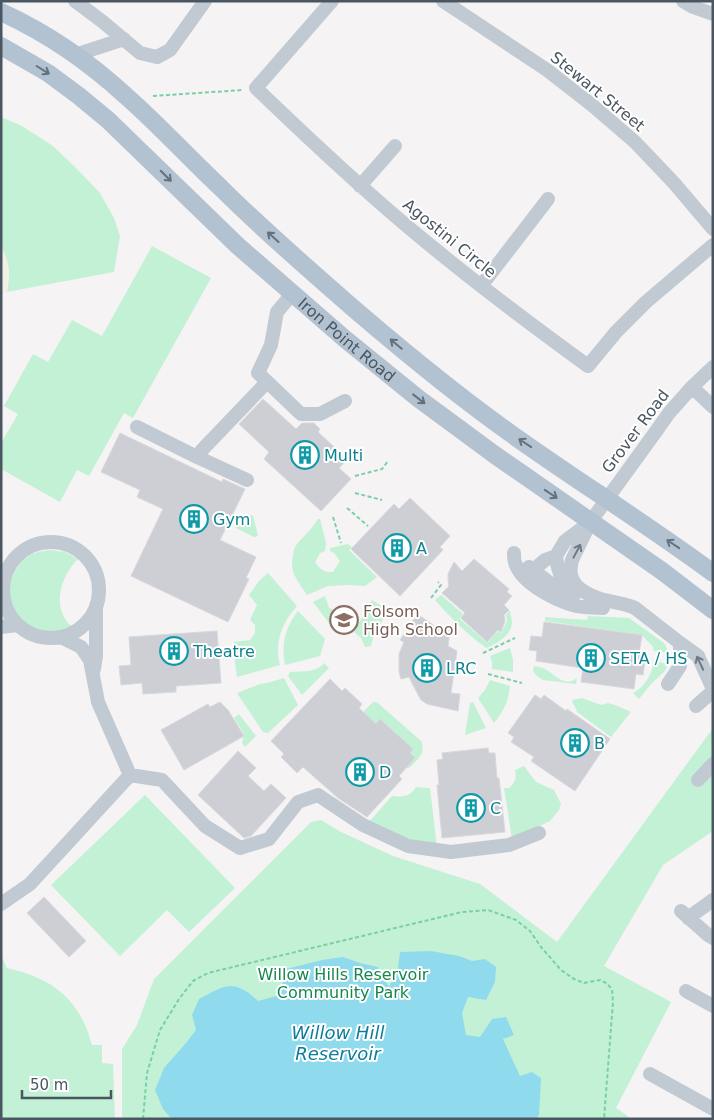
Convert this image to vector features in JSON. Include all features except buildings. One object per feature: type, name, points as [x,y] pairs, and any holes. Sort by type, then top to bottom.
[{"type":"main road","name":"Iron Point Road","points":[[1,12],[33,28],[75,55],[126,95],[262,227],[360,314],[434,376],[510,433],[678,547],[713,573]]},
{"type":"main road","name":"Iron Point Road","points":[[1,46],[48,73],[108,120],[203,213],[292,294],[419,398],[495,455],[662,571],[713,610]]},
{"type":"street","points":[[75,1],[140,52],[157,57],[170,50],[203,4],[187,1]]},
{"type":"street","points":[[256,88],[332,1]]},
{"type":"street","name":"Stewart Street","points":[[443,1],[547,70],[592,104],[635,142],[674,183],[713,229]]},
{"type":"street","points":[[683,1],[693,7],[713,14]]},
{"type":"street","points":[[75,55],[124,39]]},
{"type":"street","name":"Agostini Circle","points":[[256,88],[360,186],[424,241],[588,366],[616,332],[646,302],[713,245]]},
{"type":"street","points":[[360,186],[396,146]]},
{"type":"street","points":[[481,286],[548,199]]},
{"type":"street","points":[[292,294],[277,312],[272,345],[258,373],[301,414],[320,414],[345,401]]},
{"type":"street","name":"Grover Road","points":[[635,608],[628,604],[607,601],[591,596],[585,592],[574,581],[572,576],[572,560],[592,521],[606,499],[669,413],[713,367]]},
{"type":"street","points":[[197,458],[202,450],[268,382]]},
{"type":"street","points":[[692,387],[713,407]]},
{"type":"street","points":[[137,427],[197,458],[248,480]]},
{"type":"street","points":[[534,578],[538,566],[550,558],[565,541],[592,521]]},
{"type":"street","points":[[93,674],[96,656],[96,607],[99,590],[95,572],[86,557],[71,546],[54,542],[37,544],[22,551],[3,572],[2,591],[6,609],[17,625],[33,635],[52,638],[61,637],[86,623],[96,607]]},
{"type":"street","points":[[550,558],[527,559],[514,553],[516,565],[526,580],[534,578],[563,593],[603,608]]},
{"type":"street","points":[[550,558],[567,587],[576,597]]},
{"type":"street","points":[[534,578],[547,594],[560,601],[578,606],[629,610],[635,608],[698,656],[713,690],[696,706]]},
{"type":"street","points":[[1,627],[17,625]]},
{"type":"street","points":[[61,637],[81,647],[90,660],[98,702],[130,775]]},
{"type":"street","points":[[668,684],[680,666],[680,643]]},
{"type":"street","points":[[698,780],[713,764]]},
{"type":"street","points":[[130,775],[162,780],[205,826],[240,848],[269,839],[298,802],[318,795],[363,825],[408,846],[451,852],[509,845],[539,833]]},
{"type":"street","points":[[1,904],[30,884],[130,775]]},
{"type":"street","points":[[713,900],[685,915],[713,938]]},
{"type":"street","points":[[686,990],[713,1006]]},
{"type":"street","points":[[650,1074],[713,1109]]},
{"type":"path","points":[[152,96],[256,88]]},
{"type":"path","points":[[355,476],[382,469],[388,461]]},
{"type":"path","points":[[355,494],[382,500]]},
{"type":"path","points":[[347,508],[368,526]]},
{"type":"path","points":[[333,516],[341,543]]},
{"type":"path","points":[[431,598],[441,585],[438,582]]},
{"type":"path","points":[[483,653],[515,638]]},
{"type":"path","points":[[488,674],[522,682]]},
{"type":"path","points":[[143,1119],[147,1074],[160,1030],[193,981],[208,973],[280,955],[462,912],[488,910],[516,920],[530,932],[561,970],[574,979],[584,982],[600,980],[612,989],[613,1002],[604,1119]]},
{"type":"green space","points":[[1,117],[22,126],[53,146],[100,193],[114,218],[120,236],[114,272],[1,293]]},
{"type":"green space","points":[[152,246],[211,278],[133,418],[124,413],[89,476],[77,470],[60,502],[1,469],[1,443],[18,414],[4,406],[33,354],[48,362],[72,320],[102,336]]},
{"type":"green space","points":[[251,515],[253,516],[258,535],[256,537],[236,528],[237,525]]},
{"type":"green space","points":[[320,519],[326,543],[325,551],[320,553],[315,562],[321,569],[333,572],[340,561],[330,551],[330,548],[348,544],[352,547],[349,550],[377,577],[365,586],[328,586],[307,595],[293,572],[292,561],[296,545]]},
{"type":"green space","points":[[50,550],[65,552],[78,559],[64,579],[60,594],[61,610],[67,622],[72,626],[54,634],[34,631],[22,624],[13,614],[8,601],[10,584],[17,568],[28,556]]},
{"type":"green space","points":[[268,573],[297,606],[283,626],[278,648],[280,665],[237,677],[234,642],[250,640],[255,633],[255,625],[250,620],[257,605],[249,595],[259,581]]},
{"type":"green space","points":[[441,595],[463,614],[460,619],[486,642],[498,631],[501,633],[507,621],[506,615],[510,610],[512,623],[509,632],[498,642],[486,648],[459,626],[435,600]]},
{"type":"green space","points":[[325,596],[329,608],[339,613],[349,626],[348,630],[340,629],[335,631],[313,602]]},
{"type":"green space","points":[[372,600],[388,612],[374,633],[371,646],[365,647],[361,638],[354,632]]},
{"type":"green space","points":[[298,611],[325,639],[320,656],[285,665],[285,636]]},
{"type":"green space","points":[[588,616],[629,618],[664,643],[669,653],[654,651],[653,647],[642,635],[545,621],[545,617],[587,620]]},
{"type":"green space","points":[[510,648],[513,672],[492,669],[490,656]]},
{"type":"green space","points":[[654,661],[668,664],[665,671],[639,699],[633,693],[647,680],[652,671]]},
{"type":"green space","points":[[324,663],[329,668],[302,695],[288,676],[290,672],[313,670]]},
{"type":"green space","points":[[534,666],[544,668],[564,681],[568,682],[577,678],[576,684],[543,680],[533,671]]},
{"type":"green space","points":[[284,678],[298,705],[268,733],[263,732],[237,693],[260,684]]},
{"type":"green space","points":[[490,680],[510,686],[505,706],[494,723],[478,698]]},
{"type":"green space","points":[[582,698],[601,705],[608,703],[615,705],[631,712],[611,737],[577,712],[572,700]]},
{"type":"green space","points":[[373,702],[379,704],[421,741],[422,753],[409,768],[406,768],[415,758],[410,753],[413,749],[380,720],[376,724],[371,719],[357,718]]},
{"type":"green space","points":[[473,702],[486,728],[465,735],[470,703]]},
{"type":"green space","points":[[239,714],[256,736],[245,747],[242,743],[244,734],[234,718]]},
{"type":"green space","name":"Willow Hills Reservoir Community Park","points":[[713,728],[713,831],[663,865],[604,966],[671,1002],[616,1108],[628,1116],[627,1119],[122,1119],[122,1049],[137,1025],[154,979],[311,822],[321,820],[341,832],[393,856],[480,884],[557,942]]},
{"type":"green space","points":[[524,766],[536,782],[554,790],[561,804],[559,810],[550,821],[512,839],[504,788],[509,788],[514,782],[516,778],[515,770]]},
{"type":"green space","points":[[416,787],[430,788],[437,847],[417,843],[368,823],[392,796],[406,796]]},
{"type":"green space","points":[[145,795],[235,888],[189,932],[167,910],[120,956],[51,885]]},
{"type":"green space","points":[[1,955],[7,968],[41,979],[68,999],[76,1008],[85,1025],[92,1045],[102,1045],[102,1063],[113,1064],[115,1119],[1,1119]]},
{"type":"sand","points":[[1,248],[7,259],[9,275],[7,292],[1,293]]},
{"type":"water","name":"Willow Hill Reservoir","points":[[431,951],[459,956],[472,961],[485,959],[496,967],[495,982],[486,1000],[468,997],[462,1013],[466,1035],[480,1037],[492,1019],[506,1017],[514,1035],[503,1039],[520,1076],[532,1072],[541,1078],[539,1115],[536,1119],[172,1119],[163,1109],[155,1090],[164,1068],[196,1030],[192,1015],[199,999],[229,986],[242,989],[258,1001],[280,995],[286,969],[343,957],[378,967],[389,987],[398,968],[400,952]]},
{"type":"place","name":"Multi","points":[[305,455]]},
{"type":"place","name":"Gym","points":[[194,519]]},
{"type":"place","name":"A","points":[[397,548]]},
{"type":"place","name":"Folsom High School","points":[[344,620]]},
{"type":"place","name":"Theatre","points":[[174,651]]},
{"type":"place","name":"SETA / HS","points":[[591,658]]},
{"type":"place","name":"LRC","points":[[427,668]]},
{"type":"place","name":"B","points":[[575,743]]},
{"type":"place","name":"D","points":[[360,772]]},
{"type":"place","name":"C","points":[[471,808]]}]
